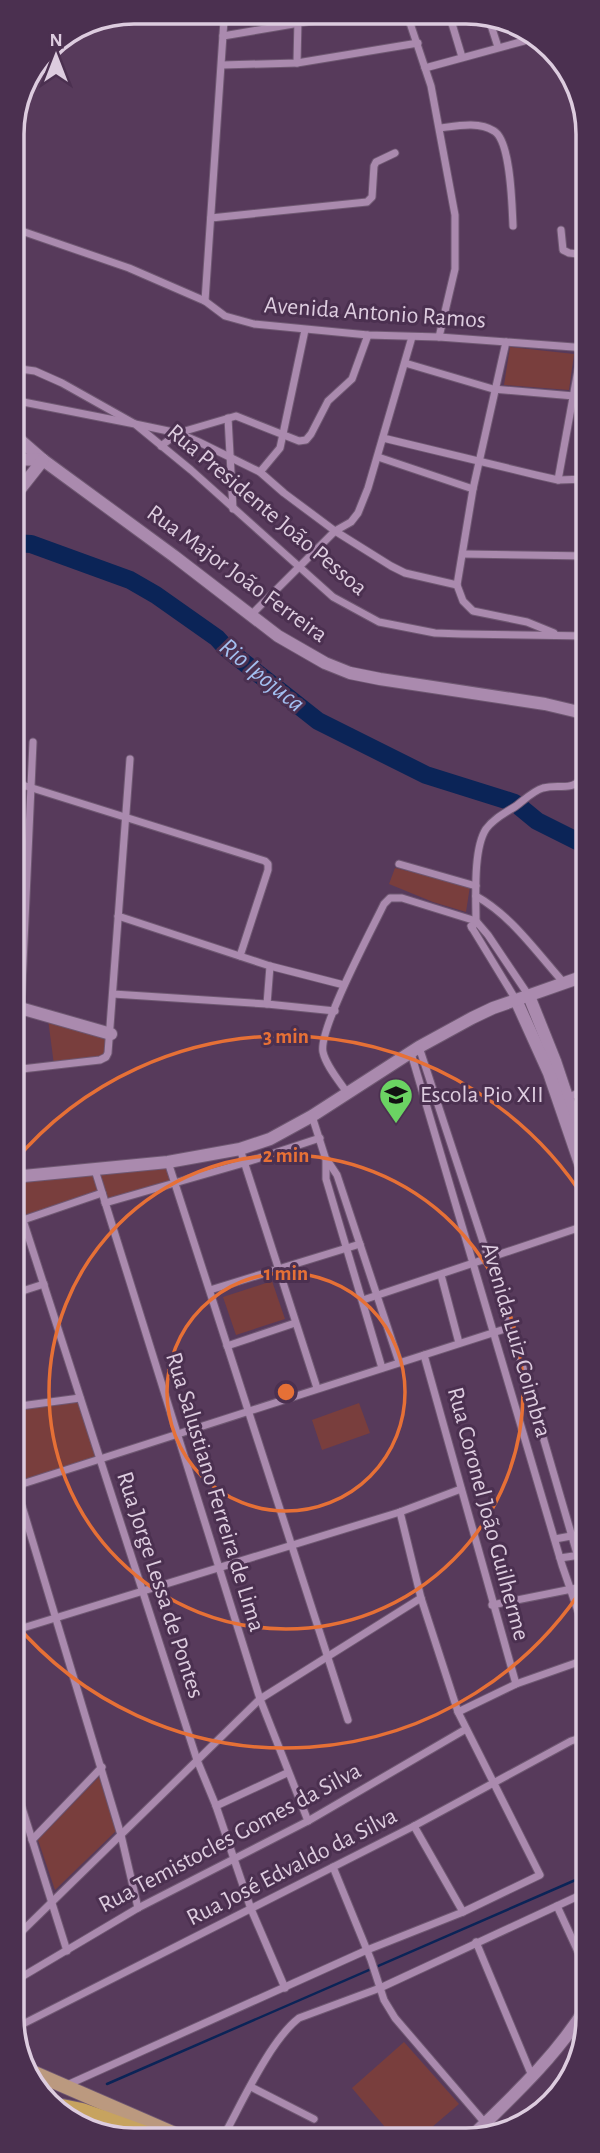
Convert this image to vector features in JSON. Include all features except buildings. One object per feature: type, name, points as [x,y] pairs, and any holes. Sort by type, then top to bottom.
[{"type":"highway","points":[[73,2109],[127,2127]]},
{"type":"main road","points":[[41,2076],[163,2128]]},
{"type":"street","points":[[205,301],[224,24]]},
{"type":"street","points":[[223,36],[283,24]]},
{"type":"street","points":[[297,63],[298,24]]},
{"type":"street","points":[[410,24],[418,43],[440,128],[455,215],[455,269],[439,337]]},
{"type":"street","points":[[452,24],[462,57]]},
{"type":"street","points":[[492,28],[498,47]]},
{"type":"street","points":[[425,68],[524,41]]},
{"type":"street","points":[[222,65],[297,63],[418,43]]},
{"type":"street","points":[[440,128],[464,125],[484,127],[492,129],[500,137],[510,181],[513,226]]},
{"type":"street","points":[[211,218],[367,202],[372,197],[376,162],[395,153]]},
{"type":"street","points":[[561,230],[563,250],[575,254]]},
{"type":"street","name":"Avenida Antonio Ramos","points":[[25,233],[113,262],[205,301],[225,316],[237,320],[305,330],[575,347]]},
{"type":"street","points":[[260,472],[278,452],[305,330]]},
{"type":"street","points":[[161,446],[178,433],[228,418],[244,418],[299,441],[309,438],[328,401],[352,379],[368,335]]},
{"type":"street","points":[[252,614],[300,569],[335,531],[351,522],[358,513],[378,457],[412,337]]},
{"type":"street","points":[[506,342],[473,489],[457,585],[463,601],[473,611],[527,622],[556,634]]},
{"type":"street","points":[[405,363],[494,389],[574,396]]},
{"type":"street","points":[[25,370],[35,371],[62,383],[135,424]]},
{"type":"street","points":[[558,480],[575,391]]},
{"type":"street","name":"Rua Presidente João Pessoa","points":[[25,402],[178,433],[260,472],[335,531],[405,573],[457,585]]},
{"type":"street","points":[[228,418],[233,509]]},
{"type":"street","name":"Rua Presidente João Pessoa","points":[[135,424],[300,569],[348,607],[379,622],[462,634],[575,635]]},
{"type":"street","points":[[383,438],[558,480],[575,479]]},
{"type":"street","name":"Rua Major João Ferreira","points":[[25,444],[300,650],[350,673],[575,711]]},
{"type":"street","points":[[378,457],[473,489]]},
{"type":"street","points":[[25,459],[43,460]]},
{"type":"street","points":[[25,483],[43,460]]},
{"type":"street","points":[[463,554],[575,556]]},
{"type":"street","points":[[25,896],[33,742]]},
{"type":"street","points":[[25,1069],[100,1060],[108,1053],[124,816],[131,759]]},
{"type":"street","points":[[523,998],[474,924],[480,844],[485,831],[494,820],[538,790],[575,784]]},
{"type":"street","points":[[25,785],[265,860],[268,870],[240,956]]},
{"type":"street","points":[[399,864],[476,886]]},
{"type":"street","points":[[476,896],[488,902],[514,926],[565,984]]},
{"type":"street","points":[[348,1094],[323,1053],[323,1040],[344,985],[384,904],[390,898],[402,898],[463,918],[488,935],[523,998],[575,1126]]},
{"type":"street","points":[[118,916],[270,966],[344,985]]},
{"type":"street","points":[[267,1004],[270,966]]},
{"type":"street","points":[[24,1176],[168,1162],[240,1149],[270,1139],[313,1116],[415,1050],[472,1018],[575,980]]},
{"type":"street","points":[[113,994],[335,1011]]},
{"type":"street","points":[[25,1009],[111,1034]]},
{"type":"street","name":"Avenida Luiz Coimbra","points":[[415,1050],[449,1133],[489,1257],[575,1547]]},
{"type":"street","name":"Avenida Luiz Coimbra","points":[[415,1050],[436,1138],[575,1600]]},
{"type":"street","points":[[564,1098],[575,1094]]},
{"type":"street","points":[[564,1098],[575,1139]]},
{"type":"street","points":[[313,1116],[326,1160],[326,1179],[382,1368]]},
{"type":"street","points":[[436,1138],[449,1133]]},
{"type":"street","points":[[105,1203],[320,1138]]},
{"type":"street","points":[[240,1149],[317,1388]]},
{"type":"street","points":[[326,1160],[337,1175],[399,1362]]},
{"type":"street","points":[[168,1162],[348,1720]]},
{"type":"street","name":"Rua Salustiano Ferreira de Lima","points":[[95,1170],[260,1699],[308,1821]]},
{"type":"street","points":[[24,1220],[102,1193]]},
{"type":"street","name":"Rua Jorge Lessa de Pontes","points":[[24,1224],[197,1760],[216,1806],[251,1909],[285,1988]]},
{"type":"street","points":[[363,1300],[575,1229]]},
{"type":"street","points":[[210,1290],[360,1244]]},
{"type":"street","points":[[441,1275],[459,1343]]},
{"type":"street","points":[[24,1290],[44,1284]]},
{"type":"street","points":[[227,1346],[295,1323]]},
{"type":"street","points":[[24,1483],[511,1327]]},
{"type":"street","name":"Rua Coronel João Guilherme","points":[[424,1354],[516,1684]]},
{"type":"street","points":[[24,1405],[80,1398]]},
{"type":"street","points":[[24,1628],[400,1512],[461,1489]]},
{"type":"street","points":[[64,2086],[367,1950],[463,1912],[540,1875],[458,1712],[421,1598],[400,1512]]},
{"type":"street","points":[[24,1516],[102,1767],[138,1908]]},
{"type":"street","points":[[555,1539],[575,1535]]},
{"type":"street","points":[[561,1558],[575,1555]]},
{"type":"street","points":[[492,1605],[575,1590]]},
{"type":"street","points":[[24,1929],[260,1699],[421,1598]]},
{"type":"street","points":[[458,1712],[516,1684],[575,1663]]},
{"type":"street","name":"Rua Temistocles Gomes da Silva","points":[[24,1976],[138,1908],[308,1821],[466,1729]]},
{"type":"street","name":"Rua José Edvaldo da Silva","points":[[25,2023],[414,1826],[575,1740]]},
{"type":"street","points":[[32,1840],[102,1767]]},
{"type":"street","points":[[216,1806],[287,1773]]},
{"type":"street","points":[[24,1815],[67,1951]]},
{"type":"street","points":[[414,1826],[463,1912]]},
{"type":"street","points":[[333,1867],[371,1960],[384,2000],[395,2018],[485,2123]]},
{"type":"street","points":[[228,2128],[288,2027],[299,2018],[380,1988],[575,1898]]},
{"type":"street","points":[[557,1906],[575,1945]]},
{"type":"street","points":[[476,1942],[532,2076]]},
{"type":"street","points":[[482,2126],[532,2076],[575,2024]]},
{"type":"street","points":[[251,2088],[314,2119]]},
{"type":"shaded area","points":[[510,347],[574,354],[569,390],[504,385]]},
{"type":"shaded area","points":[[395,868],[470,886],[466,912],[389,884]]},
{"type":"shaded area","points":[[48,1019],[112,1040],[111,1056],[54,1065]]},
{"type":"shaded area","points":[[169,1158],[177,1182],[107,1204],[104,1195],[24,1217],[24,1174]]},
{"type":"shaded area","points":[[272,1281],[285,1319],[236,1335],[223,1297]]},
{"type":"shaded area","points":[[80,1398],[99,1459],[24,1482],[24,1405]]},
{"type":"shaded area","points":[[359,1403],[370,1433],[322,1450],[312,1420]]},
{"type":"shaded area","points":[[99,1777],[116,1831],[55,1890],[38,1840]]},
{"type":"shaded area","points":[[404,2042],[459,2104],[431,2128],[386,2128],[352,2088]]},
{"type":"waterway","name":"Rio Ipojuca","points":[[25,544],[130,580],[156,595],[217,638],[227,649],[318,721],[426,775],[515,803]]},
{"type":"waterway","name":"Rio Ipojuca","points":[[520,807],[537,821],[575,840]]},
{"type":"waterway","points":[[107,2084],[575,1880]]},
{"type":"place","name":"Escola Pio XII","points":[[396,1125]]}]
